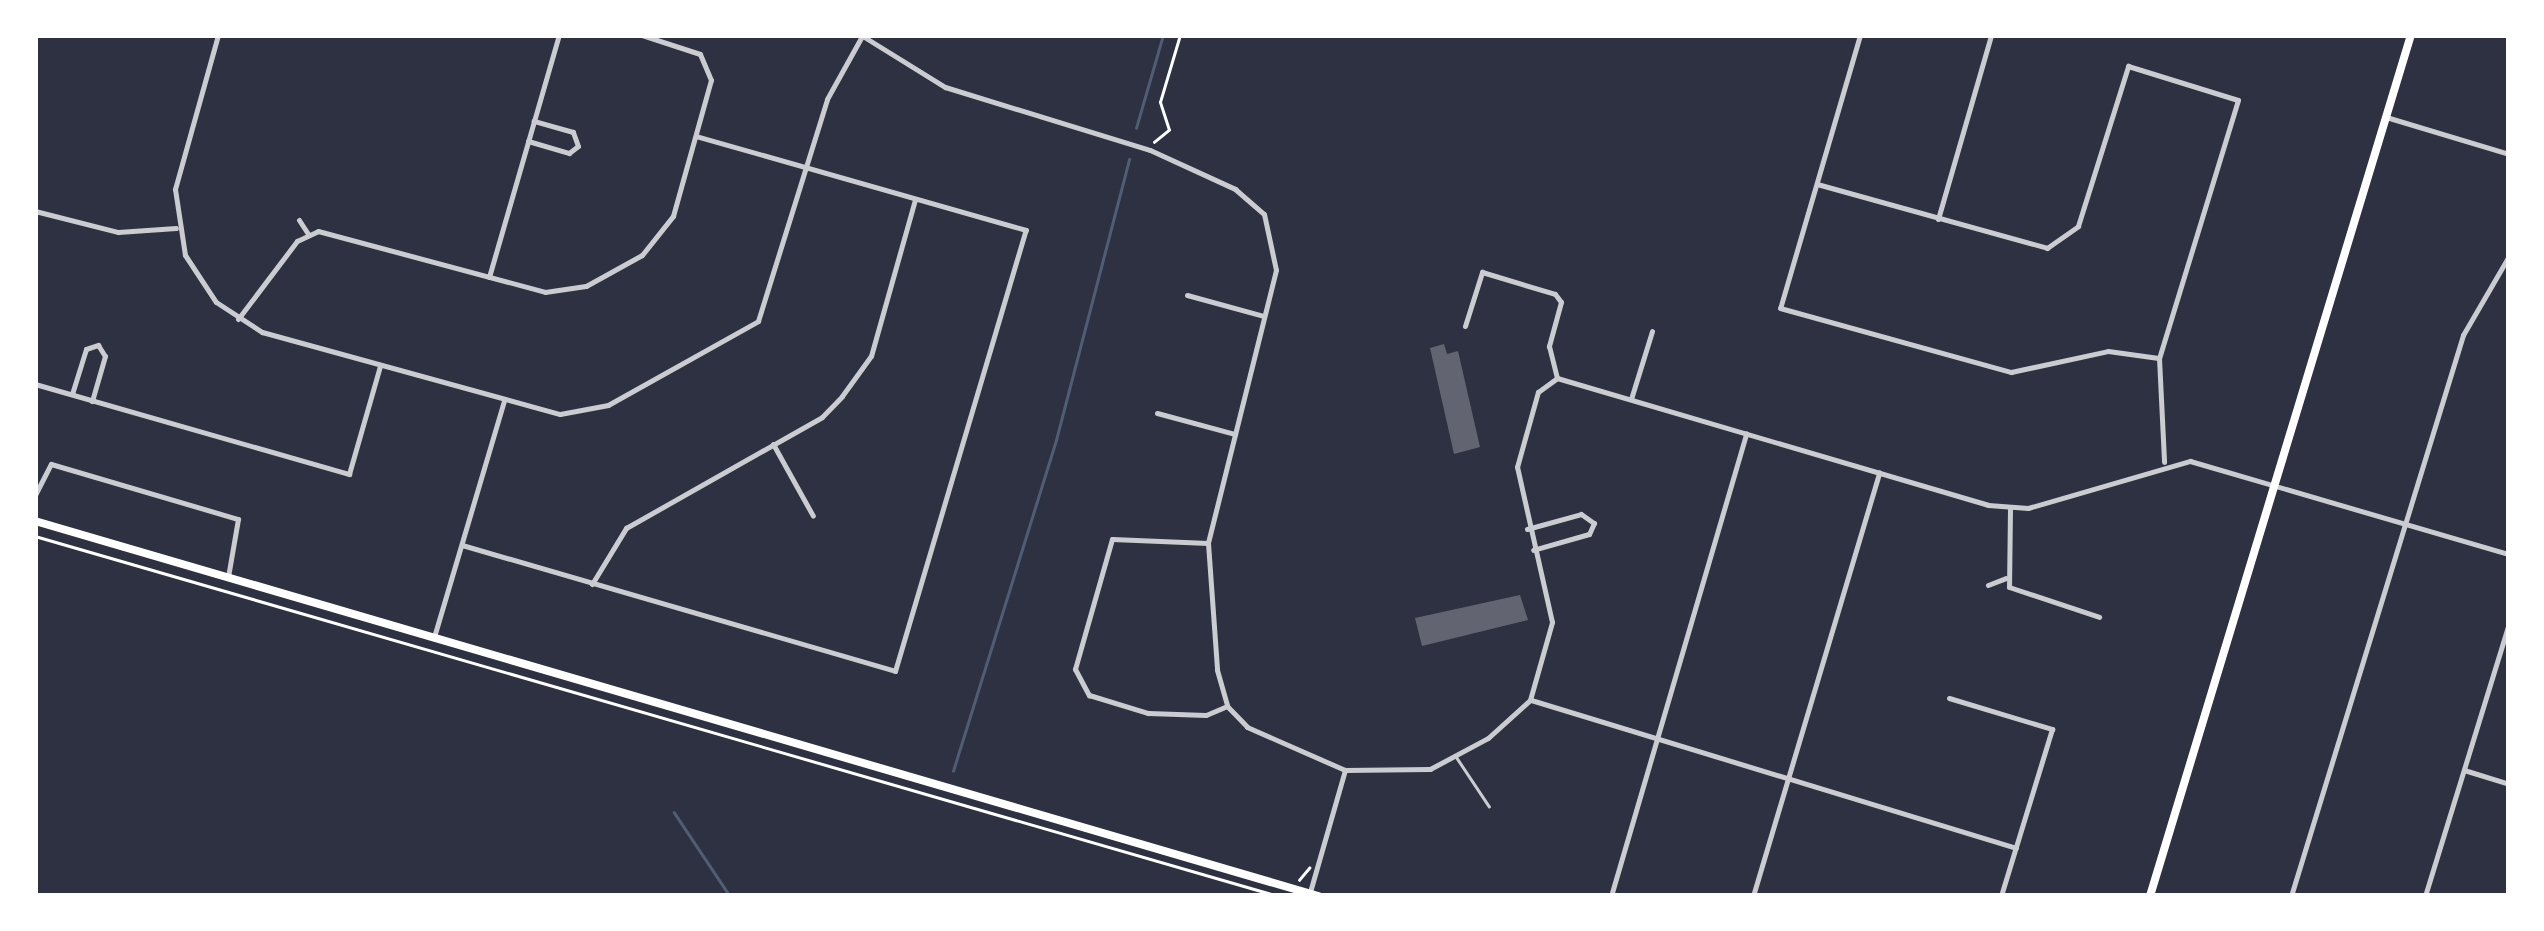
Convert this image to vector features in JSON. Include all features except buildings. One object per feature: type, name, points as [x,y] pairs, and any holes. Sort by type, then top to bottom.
[{"type":"main road","points":[[2150,896],[2411,35]]},
{"type":"main road","points":[[35,521],[1314,895]]},
{"type":"street","points":[[218,35],[179,165],[176,228],[199,282],[238,319],[380,366],[504,401],[591,412],[752,326],[765,309],[830,89],[861,36],[946,87],[1120,139],[1244,195],[1274,240],[1264,316],[1208,543],[1227,706],[1275,746],[1345,770],[1402,775],[1457,758],[1530,700],[1552,622],[1527,529],[1517,467],[1538,392],[1557,378]]},
{"type":"street","points":[[488,278],[559,35]]},
{"type":"street","points":[[299,220],[308,234],[488,278],[567,292],[642,255],[670,222],[710,72],[693,50],[642,35]]},
{"type":"street","points":[[1860,35],[1780,308],[2012,372],[2108,351],[2159,358]]},
{"type":"street","points":[[1938,218],[1991,35]]},
{"type":"street","points":[[1817,184],[2037,247],[2066,242],[2128,66],[2238,100],[2159,358],[2164,462]]},
{"type":"street","points":[[2386,117],[2509,154]]},
{"type":"street","points":[[528,141],[566,153],[578,146],[573,132],[534,121]]},
{"type":"street","points":[[462,545],[896,670],[1026,230],[696,136]]},
{"type":"street","points":[[592,584],[626,528],[822,417],[871,356],[915,198]]},
{"type":"street","points":[[35,212],[118,232],[176,228]]},
{"type":"street","points":[[238,319],[308,234]]},
{"type":"street","points":[[2291,896],[2468,324],[2509,256]]},
{"type":"street","points":[[1465,326],[1482,272],[1555,294],[1561,305],[1549,346],[1557,378]]},
{"type":"street","points":[[1187,295],[1264,316]]},
{"type":"street","points":[[1631,399],[1652,332]]},
{"type":"street","points":[[72,394],[84,354],[98,344],[104,356],[92,401]]},
{"type":"street","points":[[35,384],[349,474],[380,366]]},
{"type":"street","points":[[1557,378],[2010,508],[2164,462],[2275,484],[2509,554]]},
{"type":"street","points":[[434,637],[504,401]]},
{"type":"street","points":[[1157,413],[1235,434]]},
{"type":"street","points":[[1611,896],[1746,432]]},
{"type":"street","points":[[772,444],[813,516]]},
{"type":"street","points":[[35,495],[51,464],[238,519],[228,577]]},
{"type":"street","points":[[1753,896],[1879,472]]},
{"type":"street","points":[[2010,508],[2006,578],[2014,592],[2100,617]]},
{"type":"street","points":[[1527,529],[1581,514],[1594,523],[1589,534],[1533,550]]},
{"type":"street","points":[[1108,531],[1112,539],[1075,660],[1086,691],[1148,713],[1206,715],[1227,706]]},
{"type":"street","points":[[1112,539],[1208,543]]},
{"type":"street","points":[[1988,585],[2006,578]]},
{"type":"street","points":[[2425,896],[2509,623]]},
{"type":"street","points":[[1948,698],[2052,730],[2001,896]]},
{"type":"street","points":[[1530,700],[2016,848]]},
{"type":"street","points":[[1314,895],[1345,770]]},
{"type":"street","points":[[2464,770],[2509,784]]},
{"type":"lane","points":[[1457,758],[1489,806]]},
{"type":"path","points":[[1154,142],[1169,130],[1160,102],[1180,35]]},
{"type":"path","points":[[35,536],[1278,896]]},
{"type":"waterway","points":[[1136,128],[1163,35]]},
{"type":"waterway","points":[[953,771],[1056,440],[1129,159]]},
{"type":"waterway","points":[[674,812],[730,896]]}]
